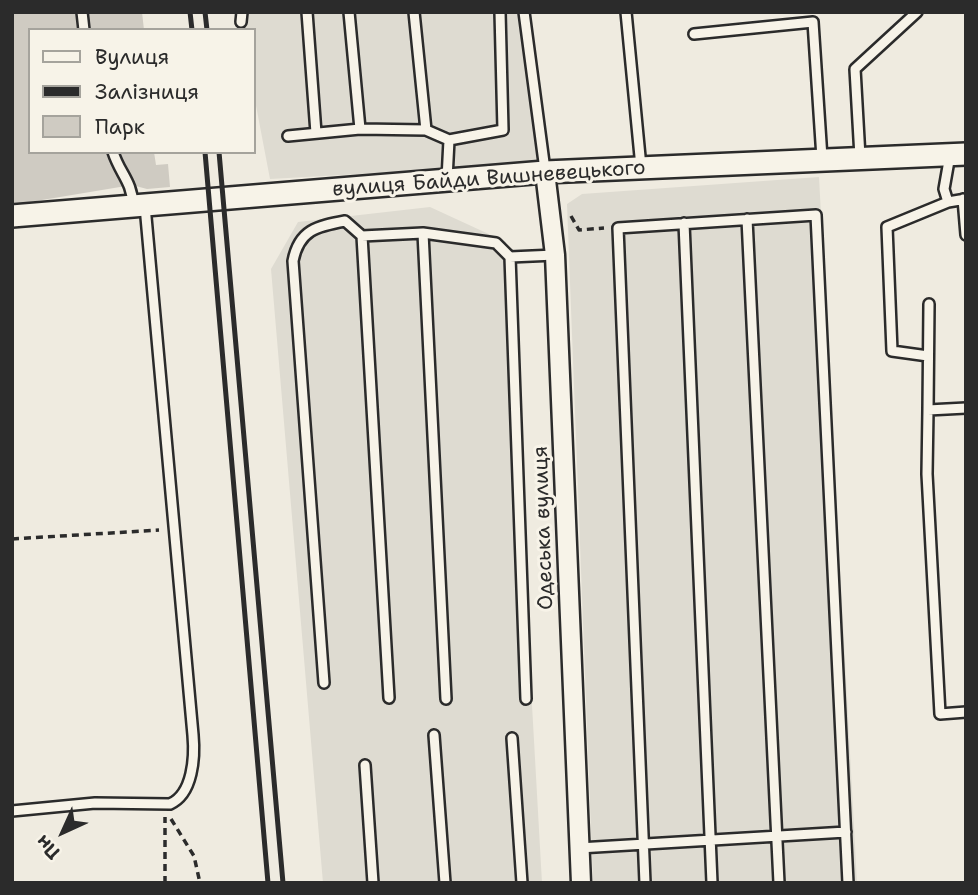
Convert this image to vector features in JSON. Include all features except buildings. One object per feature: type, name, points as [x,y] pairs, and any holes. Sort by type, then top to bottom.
[{"type":"street","name":"вулиця Байди Вишневецького","points":[[12,216],[545,172],[958,155]]},
{"type":"street","name":"Одеська вулиця","points":[[545,172],[555,256],[581,883]]},
{"type":"lane","points":[[307,12],[316,133]]},
{"type":"lane","points":[[349,12],[360,129]]},
{"type":"lane","points":[[414,12],[426,130]]},
{"type":"lane","points":[[288,136],[360,129],[426,130],[449,140],[503,130],[499,12]]},
{"type":"lane","points":[[524,12],[545,172]]},
{"type":"lane","points":[[626,12],[641,168]]},
{"type":"lane","points":[[860,159],[855,69],[917,12]]},
{"type":"lane","points":[[694,34],[813,22],[822,160]]},
{"type":"lane","points":[[447,180],[449,140]]},
{"type":"lane","points":[[12,811],[95,803],[164,805],[176,802],[184,791],[194,751],[175,528],[139,205],[132,185],[118,166],[114,154]]},
{"type":"lane","points":[[948,202],[944,189],[958,155]]},
{"type":"lane","points":[[928,356],[892,351],[887,227],[948,202],[964,199],[966,235]]},
{"type":"lane","points":[[645,883],[618,228],[816,215],[848,883]]},
{"type":"lane","points":[[747,219],[779,883]]},
{"type":"lane","points":[[324,683],[293,261],[296,244],[317,226],[345,221],[362,236],[423,233],[496,243],[510,257],[526,699]]},
{"type":"lane","points":[[684,223],[712,883]]},
{"type":"lane","points":[[423,233],[446,699]]},
{"type":"lane","points":[[362,236],[390,698]]},
{"type":"lane","points":[[510,257],[555,256]]},
{"type":"lane","points":[[929,304],[927,474],[940,714],[966,712]]},
{"type":"lane","points":[[928,410],[966,408]]},
{"type":"lane","points":[[434,734],[445,883]]},
{"type":"lane","points":[[512,737],[522,883]]},
{"type":"lane","points":[[365,765],[373,883]]},
{"type":"lane","points":[[579,848],[846,832]]},
{"type":"path","points":[[565,207],[579,230],[618,228]]},
{"type":"path","points":[[12,539],[175,528]]},
{"type":"path","points":[[164,805],[165,883]]},
{"type":"path","points":[[164,805],[194,856],[200,883]]},
{"type":"shaded area","points":[[240,12],[521,12],[540,164],[270,179],[256,106],[256,28],[243,28]]},
{"type":"shaded area","points":[[819,177],[857,883],[593,883],[567,204],[582,194]]},
{"type":"shaded area","points":[[430,207],[506,242],[542,883],[323,883],[271,269],[298,222]]},
{"type":"green space","points":[[12,12],[142,12],[144,28],[28,28],[28,154],[154,154],[156,165],[168,164],[170,187],[147,189],[132,185],[12,205]]},
{"type":"railway","points":[[190,12],[192,28]]},
{"type":"railway","points":[[205,12],[207,28]]},
{"type":"railway","points":[[205,154],[268,883]]},
{"type":"railway","points":[[219,154],[283,883]]}]
